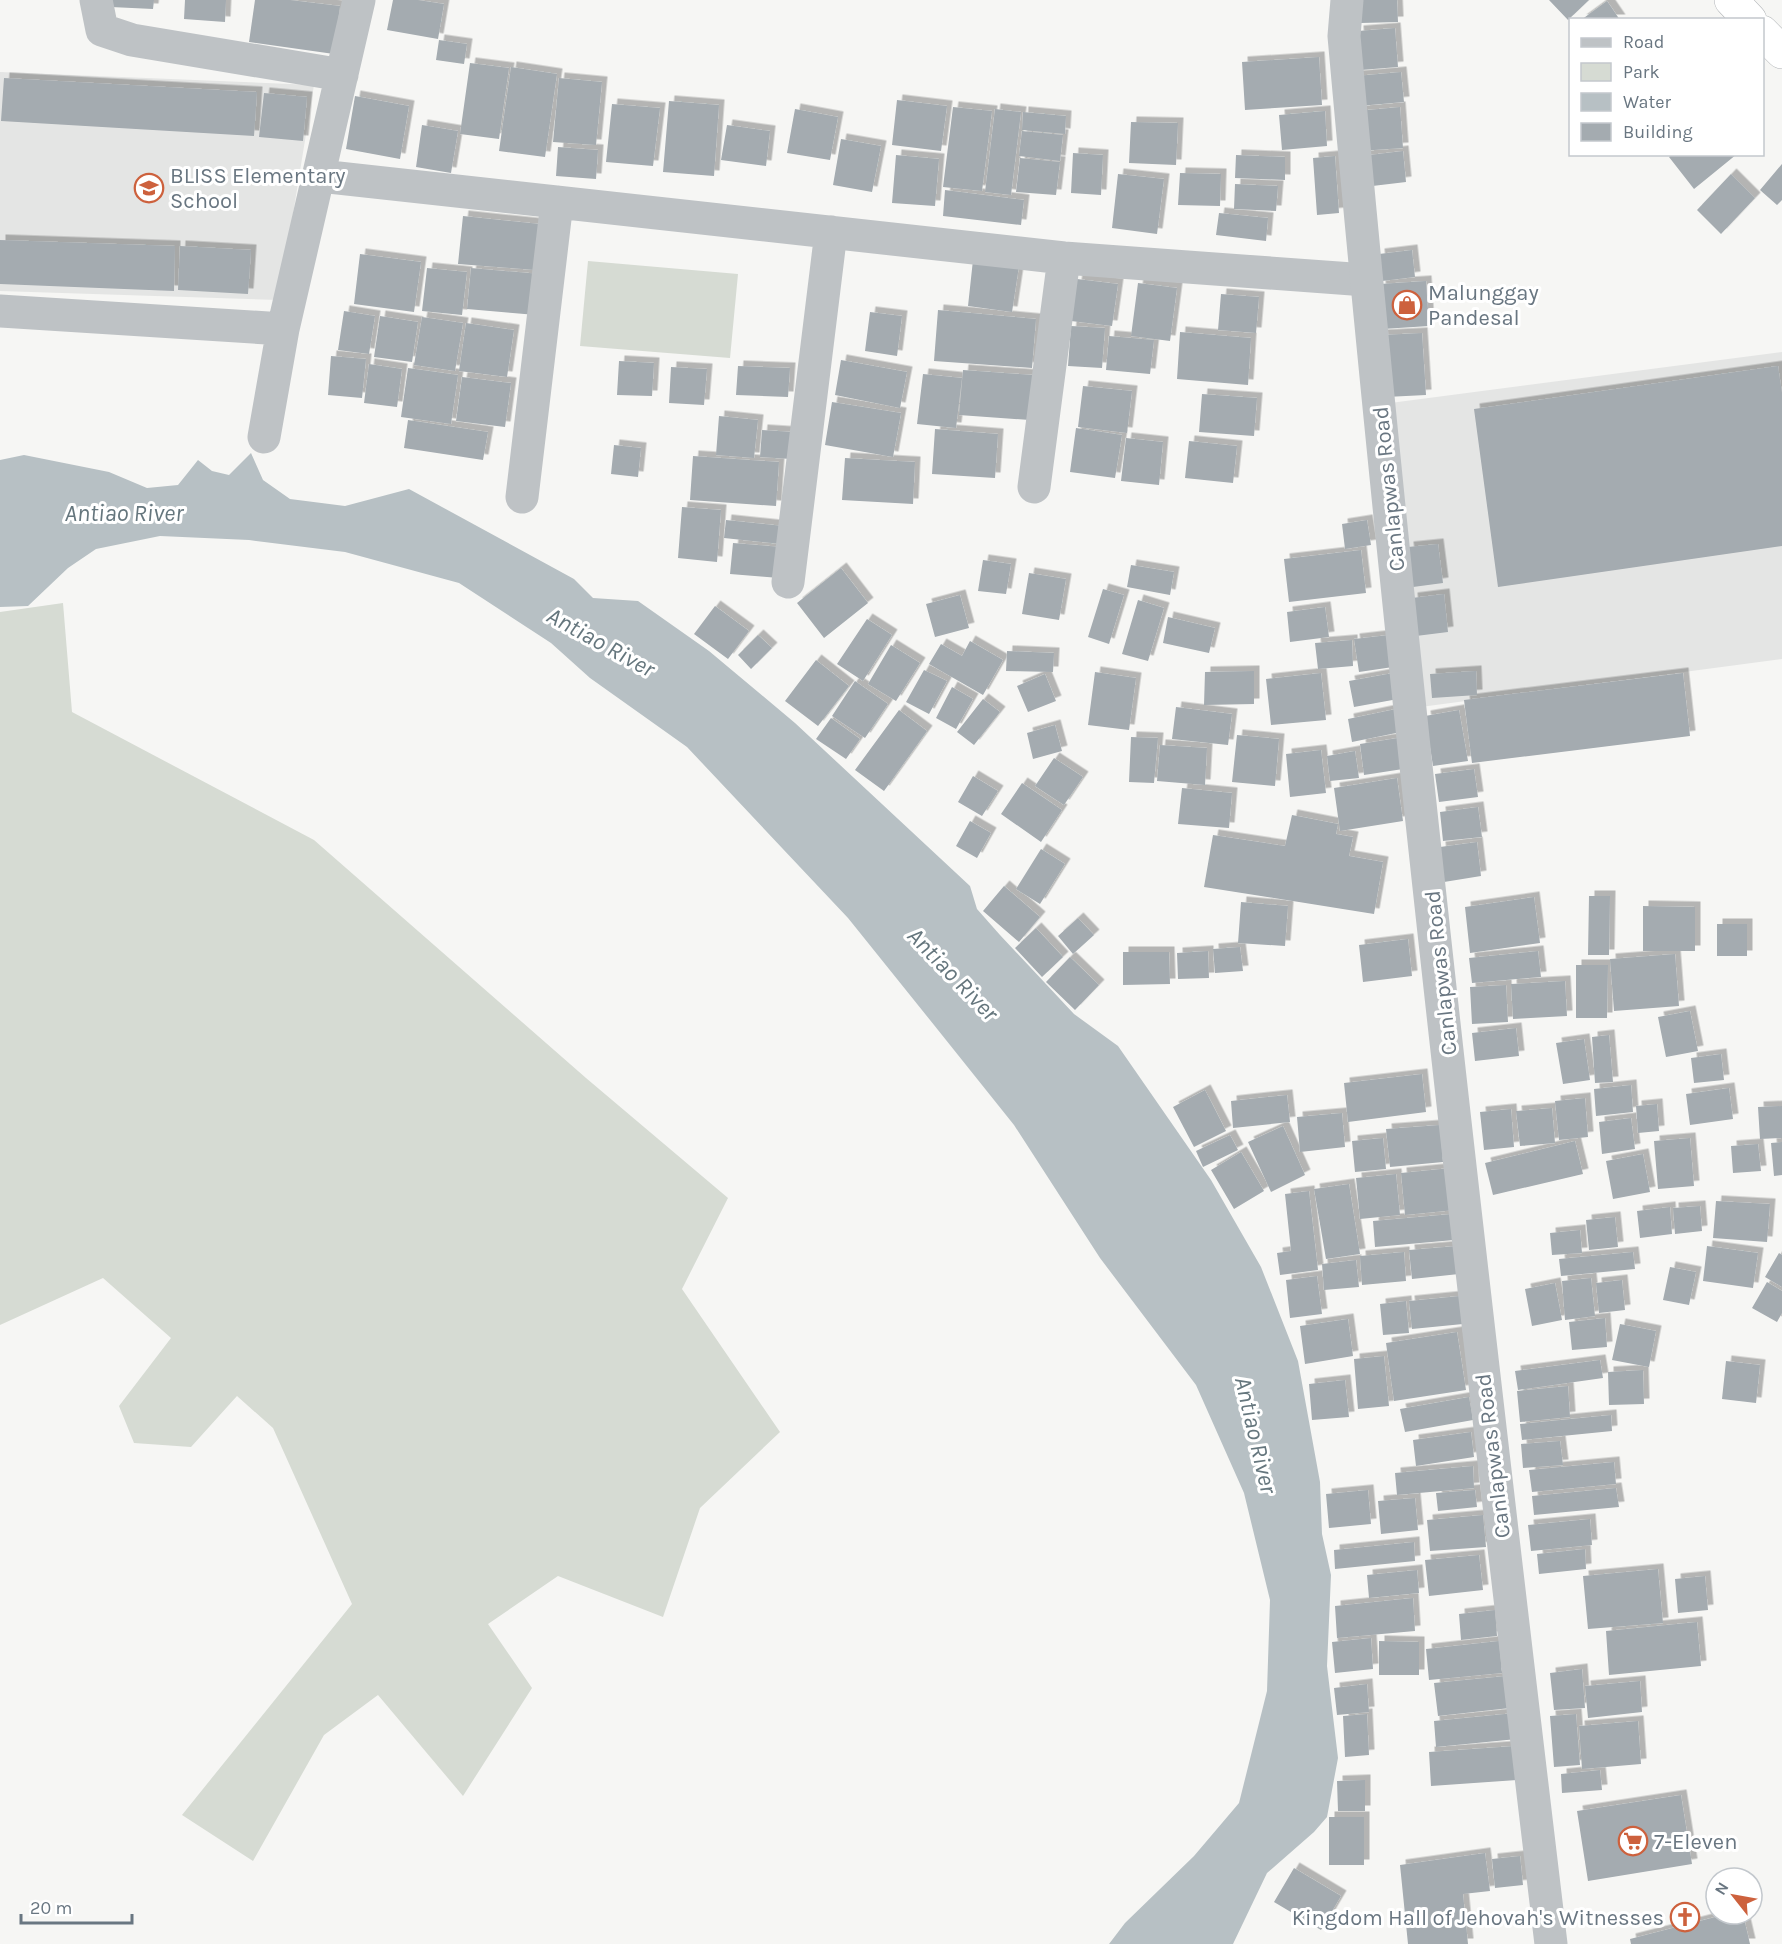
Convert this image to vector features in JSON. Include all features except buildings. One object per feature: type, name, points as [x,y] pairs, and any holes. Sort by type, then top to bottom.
[{"type":"highway","points":[[1731,0],[1748,18]]},
{"type":"highway","points":[[1764,34],[1782,52]]},
{"type":"street","points":[[96,0],[102,30],[132,40],[342,75]]},
{"type":"street","points":[[264,437],[283,329],[359,0]]},
{"type":"street","name":"Canlapwas Road","points":[[1347,0],[1344,36],[1366,280],[1481,1360],[1551,1944]]},
{"type":"street","points":[[320,176],[1064,258],[1366,280]]},
{"type":"street","points":[[522,497],[557,202]]},
{"type":"street","points":[[788,582],[831,232]]},
{"type":"street","points":[[1034,487],[1064,258]]},
{"type":"street","points":[[0,311],[283,329]]},
{"type":"shaded area","name":"BLISS Elementary School","points":[[0,72],[314,85],[279,300],[0,291]]},
{"type":"shaded area","points":[[1782,352],[1782,659],[1413,708],[1375,405]]},
{"type":"green space","points":[[588,261],[738,274],[730,358],[580,346]]},
{"type":"green space","points":[[63,603],[72,712],[314,840],[586,1078],[728,1198],[682,1289],[780,1432],[700,1508],[663,1617],[558,1576],[488,1624],[532,1688],[463,1796],[378,1695],[324,1735],[253,1861],[182,1815],[352,1604],[273,1428],[237,1396],[191,1447],[134,1443],[119,1406],[171,1338],[103,1278],[0,1325],[0,612]]},
{"type":"water","name":"Antiao River","points":[[251,453],[263,480],[290,499],[345,506],[409,489],[574,579],[593,598],[638,601],[709,651],[795,723],[970,886],[977,909],[1000,935],[1074,1014],[1118,1046],[1211,1180],[1261,1267],[1298,1361],[1320,1482],[1322,1534],[1331,1575],[1327,1666],[1338,1758],[1327,1817],[1314,1832],[1267,1873],[1233,1944],[1109,1944],[1125,1923],[1194,1856],[1239,1803],[1267,1691],[1270,1600],[1244,1493],[1196,1385],[1100,1258],[1014,1125],[848,918],[687,747],[590,678],[551,643],[459,583],[345,552],[249,540],[160,536],[96,549],[68,568],[28,606],[0,607],[0,460],[24,455],[109,472],[147,488],[178,485],[198,460],[212,471],[229,475]]},
{"type":"place","name":"BLISS Elementary School","points":[[149,188]]},
{"type":"place","name":"Malunggay Pandesal","points":[[1407,305]]},
{"type":"place","name":"7-Eleven","points":[[1633,1841]]},
{"type":"place","name":"Kingdom Hall of Jehovah's Witnesses","points":[[1685,1917]]}]
